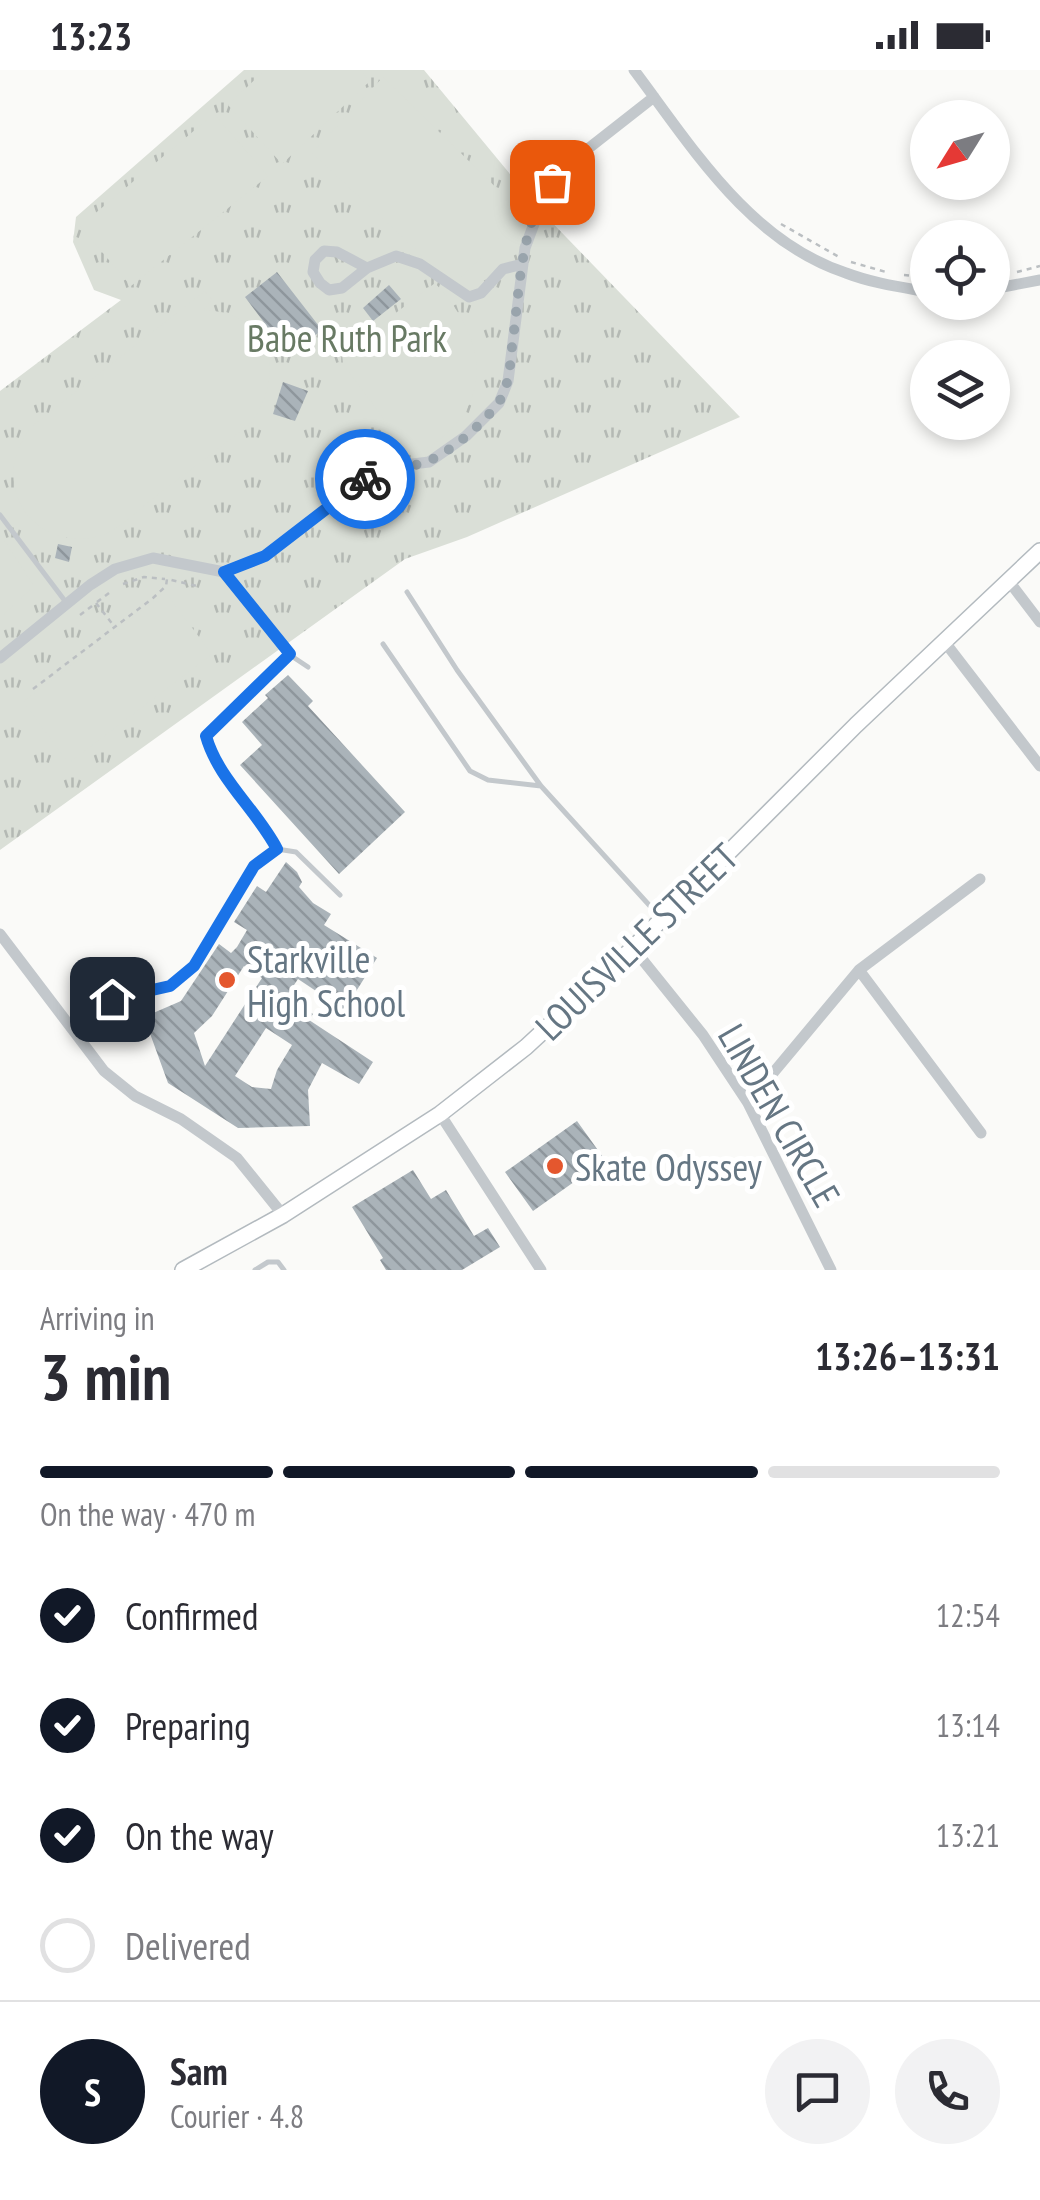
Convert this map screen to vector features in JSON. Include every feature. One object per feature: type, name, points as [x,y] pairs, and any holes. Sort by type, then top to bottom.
[{"type":"main road","name":"LOUISVILLE STREET","points":[[185,1270],[283,1214],[440,1114],[526,1048],[1040,550]]},
{"type":"street","points":[[634,70],[720,182],[755,220],[842,272],[910,289]]},
{"type":"street","points":[[0,658],[115,569],[153,558],[224,572],[265,556],[372,474],[429,462],[466,436],[499,403],[508,381],[523,264],[547,189],[566,166],[654,98]]},
{"type":"street","points":[[367,268],[396,256],[420,264],[469,297],[481,293],[503,269],[523,264]]},
{"type":"street","points":[[1010,286],[1040,280]]},
{"type":"street","points":[[1008,580],[1040,622]]},
{"type":"street","points":[[944,641],[1040,766]]},
{"type":"street","points":[[748,1102],[859,970],[980,879]]},
{"type":"street","points":[[0,934],[118,1085],[181,1119],[236,1158],[283,1214]]},
{"type":"street","name":"LINDEN CIRCLE","points":[[633,948],[702,1035],[748,1102],[831,1270]]},
{"type":"street","points":[[859,970],[982,1133]]},
{"type":"street","points":[[440,1114],[541,1270]]},
{"type":"lane","points":[[0,515],[67,603]]},
{"type":"lane","points":[[224,572],[290,654],[308,667]]},
{"type":"lane","points":[[407,592],[542,786],[662,919]]},
{"type":"lane","points":[[383,644],[470,771],[488,780],[542,786]]},
{"type":"lane","points":[[277,849],[263,822],[214,762],[206,736],[290,654]]},
{"type":"lane","points":[[72,1029],[112,999],[170,986],[194,966],[254,866],[277,849],[296,852],[340,895]]},
{"type":"lane","points":[[254,1270],[268,1262],[278,1262],[284,1270]]},
{"type":"path","points":[[782,224],[844,260],[910,276]]},
{"type":"path","points":[[1010,274],[1040,266]]},
{"type":"path","points":[[122,584],[144,577],[197,586]]},
{"type":"path","points":[[34,689],[166,586],[167,579]]},
{"type":"path","points":[[80,614],[114,590]]},
{"type":"path","points":[[96,603],[115,627]]},
{"type":"green space","name":"Babe Ruth Park","points":[[244,70],[424,70],[538,208],[740,417],[467,537],[405,559],[0,850],[0,391],[121,300],[94,290],[73,242],[76,217]]},
{"type":"green space","points":[[265,70],[360,70],[370,81],[282,164],[228,105]]},
{"type":"green space","points":[[383,77],[523,214],[454,285],[312,153]]},
{"type":"green space","points":[[214,114],[268,176],[131,286],[80,226]]},
{"type":"green space","points":[[435,283],[468,330],[476,378],[471,400],[459,421],[412,457],[343,364],[342,354]]},
{"type":"green space","points":[[205,291],[212,300],[203,310],[226,313],[244,321],[258,333],[266,348],[270,366],[268,385],[251,423],[109,532],[77,539],[41,527],[24,510],[15,488],[15,460],[26,434]]},
{"type":"green space","points":[[0,534],[34,586],[0,618]]},
{"type":"green space","points":[[165,592],[212,654],[69,763],[23,702]]},
{"type":"building","points":[[277,272],[322,330],[289,356],[245,297]]},
{"type":"building","points":[[389,285],[401,299],[373,321],[363,308]]},
{"type":"building","points":[[283,382],[308,391],[295,421],[273,414]]},
{"type":"building","points":[[58,544],[72,547],[69,562],[55,558]]},
{"type":"building","points":[[288,675],[313,701],[308,706],[405,812],[339,874],[240,765],[262,745],[242,722]]},
{"type":"building","points":[[286,862],[297,872],[302,882],[299,887],[313,903],[331,914],[324,925],[377,958],[355,993],[360,996],[349,1013],[298,979],[286,997],[313,1014],[309,1020],[373,1062],[359,1084],[322,1063],[308,1090],[310,1126],[238,1128],[168,1083],[144,1017],[181,1001],[219,944],[231,953],[237,947],[247,930],[234,922],[257,886],[266,892]],"holes":[[[244,966],[262,978],[205,1066],[194,1033],[212,1016]],[[266,1028],[292,1045],[271,1089],[252,1087],[235,1076]]]},
{"type":"building","name":"Skate Odyssey","points":[[577,1121],[605,1160],[533,1211],[505,1172]]},
{"type":"building","points":[[413,1170],[431,1199],[446,1190],[474,1236],[488,1228],[500,1247],[462,1270],[386,1270],[380,1260],[383,1258],[352,1207]]},
{"type":"way so far","points":[[365,479],[396,466],[429,462],[466,436],[499,403],[508,381],[525,248],[538,208],[552,182]]},
{"type":"place","name":"Starkville High School","points":[[227,980]]},
{"type":"place","name":"Skate Odyssey","points":[[555,1166]]},
{"type":"route","points":[[112,999],[170,986],[194,966],[254,866],[277,849],[263,822],[214,762],[206,736],[290,654],[224,572],[265,556],[365,479]]}]
